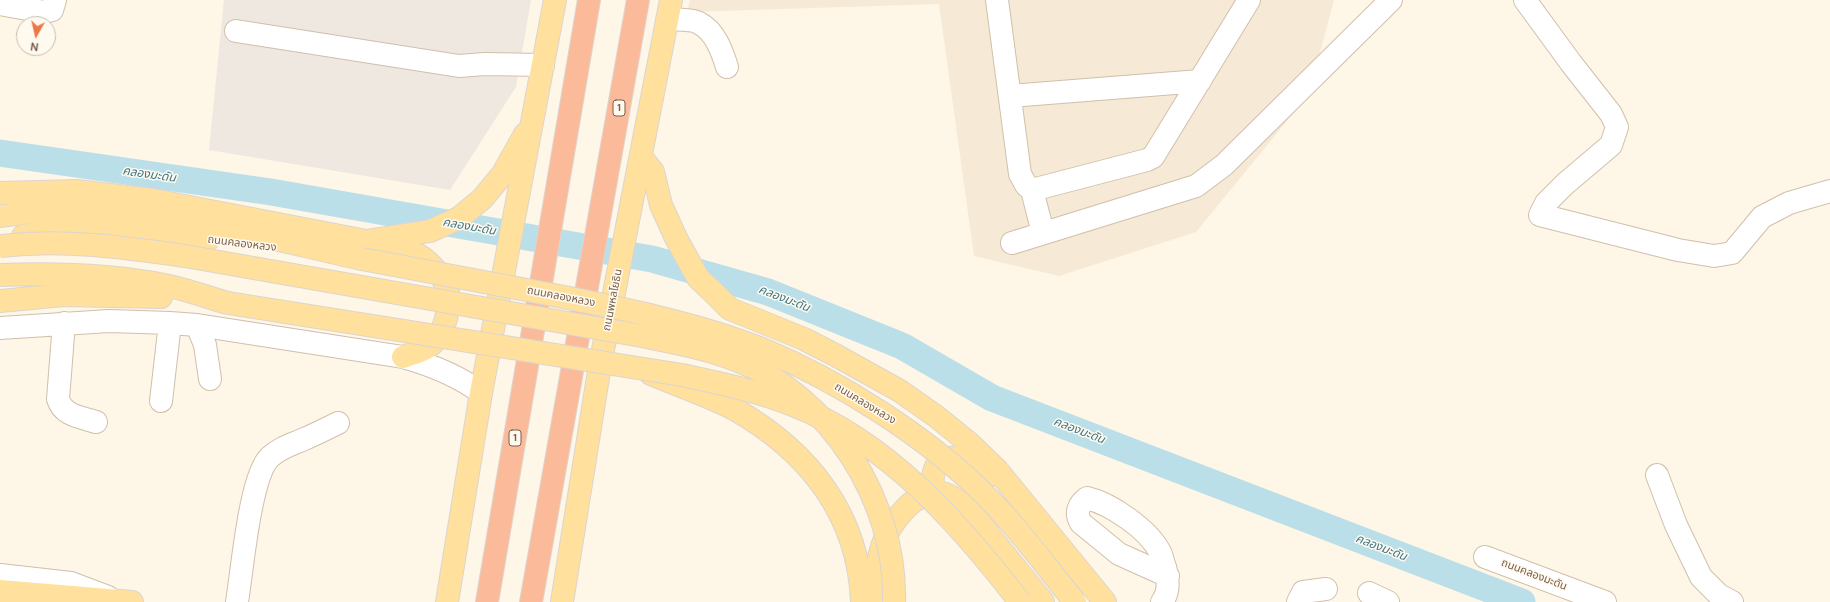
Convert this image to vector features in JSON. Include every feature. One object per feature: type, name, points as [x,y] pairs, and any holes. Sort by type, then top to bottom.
[{"type":"highway","name":"1","points":[[487,602],[589,0]]},
{"type":"highway","name":"1","points":[[530,602],[638,0]]},
{"type":"main road","points":[[447,602],[481,393],[556,0]]},
{"type":"main road","name":"ถนนพหลโยธิน","points":[[562,602],[600,365],[642,158],[670,9]]},
{"type":"main road","points":[[0,193],[77,191],[153,200],[364,250],[430,231],[459,218],[482,198],[502,175],[534,118]]},
{"type":"main road","points":[[642,158],[653,172],[661,205],[676,238],[698,278],[730,309],[804,339],[894,388],[937,416],[998,471],[1105,602]]},
{"type":"main road","points":[[0,216],[59,210],[99,211],[139,215],[364,250],[416,254],[430,264],[446,285],[448,305],[444,326],[440,336],[433,344],[402,357]]},
{"type":"main road","name":"ถนนคลองหลวง","points":[[0,239],[30,234],[76,230],[129,232],[364,250],[625,309],[718,334],[762,349],[857,398],[909,431],[941,455],[986,495],[1075,602]]},
{"type":"main road","points":[[0,246],[24,243],[65,243],[115,246],[177,255],[642,336],[696,347],[737,360],[791,389],[823,421],[853,460],[867,485],[884,530],[893,575],[894,602]]},
{"type":"main road","points":[[0,275],[50,273],[95,275],[165,285],[228,302]]},
{"type":"main road","points":[[0,301],[62,295],[108,295],[184,298],[228,302],[640,370],[682,375],[754,392],[794,406],[840,428],[887,459],[937,506],[992,566],[1020,602]]},
{"type":"main road","points":[[640,370],[734,409],[766,429],[797,454],[819,479],[841,516],[855,552],[862,602]]},
{"type":"main road","points":[[933,493],[932,478],[937,464],[942,459],[958,457],[965,460],[1044,527]]},
{"type":"main road","points":[[876,602],[877,562],[884,540],[896,518],[910,504],[929,493],[947,495],[966,509],[1043,602]]},
{"type":"main road","points":[[568,568],[575,602]]},
{"type":"main road","points":[[0,586],[70,598],[124,601]]},
{"type":"street","points":[[0,4],[44,12],[52,10],[55,0]]},
{"type":"street","points":[[997,0],[1020,174],[1026,185],[1032,190],[1043,233]]},
{"type":"street","points":[[1032,190],[1154,157],[1249,0]]},
{"type":"street","points":[[1012,243],[1184,190],[1203,182],[1224,165],[1391,0]]},
{"type":"street","points":[[1525,0],[1570,63],[1611,114],[1616,127],[1611,145],[1565,184],[1546,203],[1540,215],[1678,250],[1714,256],[1732,253],[1762,217],[1789,203],[1830,192]]},
{"type":"street","points":[[670,9],[699,22],[714,36],[724,55],[727,67]]},
{"type":"street","points":[[236,31],[459,66],[485,64],[544,65]]},
{"type":"street","points":[[1010,96],[1200,81]]},
{"type":"street","points":[[0,328],[109,321],[197,325],[402,357],[426,363],[453,375],[481,393]]},
{"type":"street","points":[[64,323],[58,399],[60,407],[67,413],[96,422]]},
{"type":"street","points":[[161,401],[170,323]]},
{"type":"street","points":[[197,325],[205,345],[210,379]]},
{"type":"street","points":[[237,602],[254,491],[261,470],[269,458],[285,446],[302,440],[338,423]]},
{"type":"street","points":[[1657,475],[1676,525],[1701,577],[1720,595],[1732,602]]},
{"type":"street","name":"ถนนคลองมะดัน","points":[[1485,557],[1605,602]]},
{"type":"street","points":[[1163,602],[1168,589],[1168,576]]},
{"type":"street","points":[[1298,602],[1303,592],[1326,589]]},
{"type":"shaded area","points":[[224,0],[531,0],[516,87],[450,190],[209,150]]},
{"type":"shaded area","points":[[690,0],[1334,0],[1309,94],[1196,232],[1059,276],[974,256],[939,4],[687,12]]},
{"type":"waterway","name":"คลองมะดัน","points":[[0,153],[271,192],[652,259],[768,292],[902,346],[992,398],[1522,602]]}]
